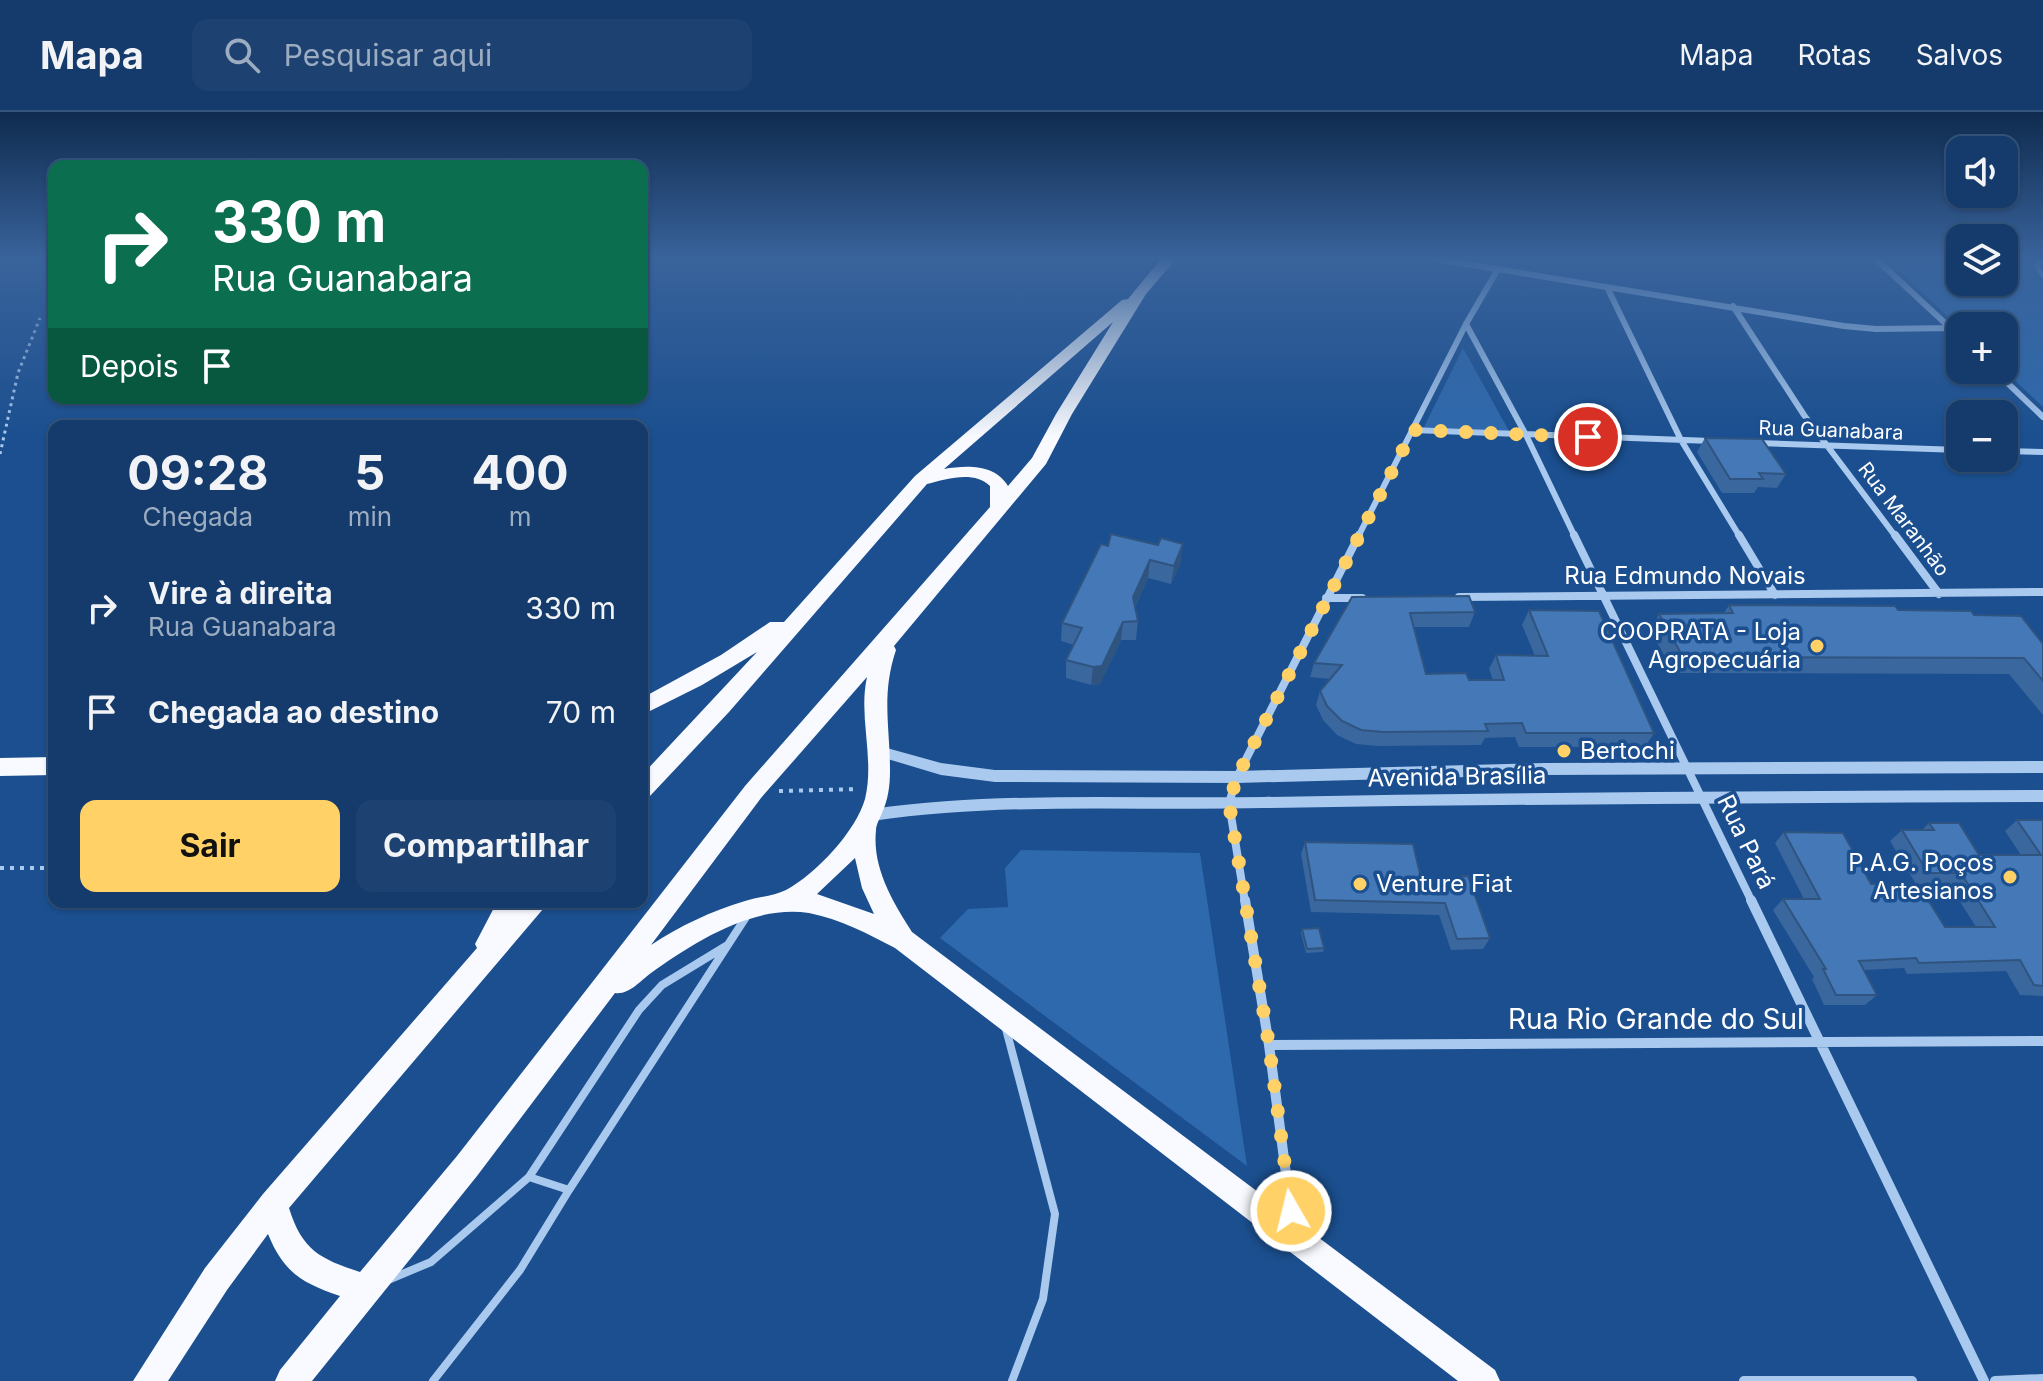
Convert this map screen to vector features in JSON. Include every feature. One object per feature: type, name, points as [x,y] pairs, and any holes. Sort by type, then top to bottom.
[{"type":"highway","points":[[648,784],[921,480],[1108,318]]},
{"type":"highway","points":[[291,1381],[367,1290],[594,1002],[753,792],[998,513],[1040,460],[1064,414],[1124,318]]},
{"type":"highway","points":[[921,480],[965,470],[984,474],[1001,488],[1003,498],[998,513]]},
{"type":"highway","points":[[648,704],[681,689],[755,644],[818,594]]},
{"type":"highway","points":[[893,634],[878,671],[874,691],[877,788],[868,822],[866,867],[876,900],[904,940]]},
{"type":"highway","points":[[0,767],[48,766]]},
{"type":"highway","points":[[791,900],[820,879],[868,822]]},
{"type":"highway","points":[[594,1002],[678,939],[751,909],[791,900],[808,902],[858,919],[904,940],[1484,1381]]},
{"type":"highway","points":[[469,974],[506,908]]},
{"type":"highway","points":[[149,1381],[216,1279],[273,1204],[469,974],[531,908]]},
{"type":"highway","points":[[273,1204],[280,1230],[295,1259],[307,1268],[367,1290]]},
{"type":"street","points":[[1295,1238],[1269,1045],[1229,803],[1237,777],[1469,318]]},
{"type":"street","points":[[1622,318],[1681,440],[1775,595]]},
{"type":"street","name":"Rua Maranhão","points":[[1741,318],[1787,389],[1939,594]]},
{"type":"street","points":[[1801,318],[1876,329],[1946,328]]},
{"type":"street","name":"Rua Pará","points":[[1466,324],[1526,435],[1601,596],[1823,1043],[1984,1381]]},
{"type":"street","points":[[2009,384],[2043,417]]},
{"type":"street","name":"Rua Guanabara","points":[[1413,430],[1725,442]]},
{"type":"street","name":"Rua Guanabara","points":[[1740,443],[1946,450]]},
{"type":"street","points":[[2018,451],[2043,452]]},
{"type":"street","name":"Rua Edmundo Novais","points":[[1449,597],[2043,592]]},
{"type":"street","points":[[1326,598],[1372,598]]},
{"type":"street","name":"Avenida Brasília","points":[[876,750],[941,769],[995,776],[1237,777],[1545,769],[2043,767]]},
{"type":"street","points":[[1545,769],[1555,797]]},
{"type":"street","points":[[995,776],[996,803]]},
{"type":"street","name":"Avenida Brasília","points":[[868,822],[913,808],[996,803],[2043,796]]},
{"type":"street","name":"Rua Rio Grande do Sul","points":[[1269,1045],[2043,1041]]},
{"type":"street","points":[[1995,1381],[2043,1379]]},
{"type":"street","points":[[1744,1381],[1912,1381]]},
{"type":"lane","points":[[433,1381],[520,1270],[751,909]]},
{"type":"lane","points":[[367,1290],[431,1262],[529,1177],[639,1010],[662,985],[684,969],[728,946]]},
{"type":"lane","points":[[1003,1017],[1055,1214],[1043,1299],[1012,1381]]},
{"type":"lane","points":[[529,1177],[569,1190]]},
{"type":"path","points":[[0,454],[18,373],[40,318]]},
{"type":"path","points":[[753,792],[877,788]]},
{"type":"path","points":[[0,868],[48,868]]},
{"type":"shaded area","points":[[2018,318],[2043,318],[2043,407],[2018,383]]},
{"type":"shaded area","points":[[1463,348],[1509,431],[1424,427]]},
{"type":"shaded area","points":[[1021,850],[1200,853],[1247,1166],[940,938],[968,909],[1008,907],[1005,868]]},
{"type":"building","points":[[1705,438],[1762,439],[1786,474],[1759,473],[1763,479],[1730,479]]},
{"type":"building","points":[[1111,534],[1158,545],[1161,538],[1183,544],[1174,566],[1150,560],[1133,597],[1138,621],[1123,622],[1102,666],[1093,667],[1066,660],[1082,628],[1062,623],[1101,544],[1108,546]]},
{"type":"building","points":[[1469,596],[1475,612],[1410,613],[1426,674],[1466,673],[1469,680],[1504,680],[1496,655],[1548,656],[1529,610],[1599,611],[1654,733],[1526,733],[1522,723],[1485,724],[1488,731],[1383,732],[1361,730],[1342,721],[1327,706],[1320,691],[1342,665],[1314,663],[1352,597]]},
{"type":"building","points":[[1729,605],[1895,606],[1898,610],[1971,611],[1974,615],[2021,616],[2043,644],[2043,681],[2024,658],[1683,657],[1659,614],[1733,613]]},
{"type":"building","points":[[2017,820],[2043,820],[2043,986],[2034,985],[2020,960],[1919,963],[1916,958],[1859,961],[1877,995],[1836,995],[1823,969],[1826,969],[1783,899],[1820,899],[1784,832],[1843,833],[1871,884],[1918,884],[1945,927],[1995,927],[1961,873],[1928,873],[1902,830],[1934,830],[1929,823],[1959,823],[1979,855],[2041,855]]},
{"type":"building","points":[[1305,842],[1413,844],[1421,878],[1468,876],[1490,938],[1457,939],[1445,903],[1315,900]]},
{"type":"building","points":[[1319,928],[1324,948],[1307,949],[1302,929]]},
{"type":"place","name":"COOPRATA - Loja Agropecuária","points":[[1817,646]]},
{"type":"place","name":"Bertochi","points":[[1564,751]]},
{"type":"place","name":"P.A.G. Poços Artesianos","points":[[2010,877]]},
{"type":"place","name":"Venture Fiat","points":[[1360,884]]},
{"type":"route","points":[[1291,1211],[1269,1045],[1229,803],[1237,777],[1413,430],[1588,437]]}]
